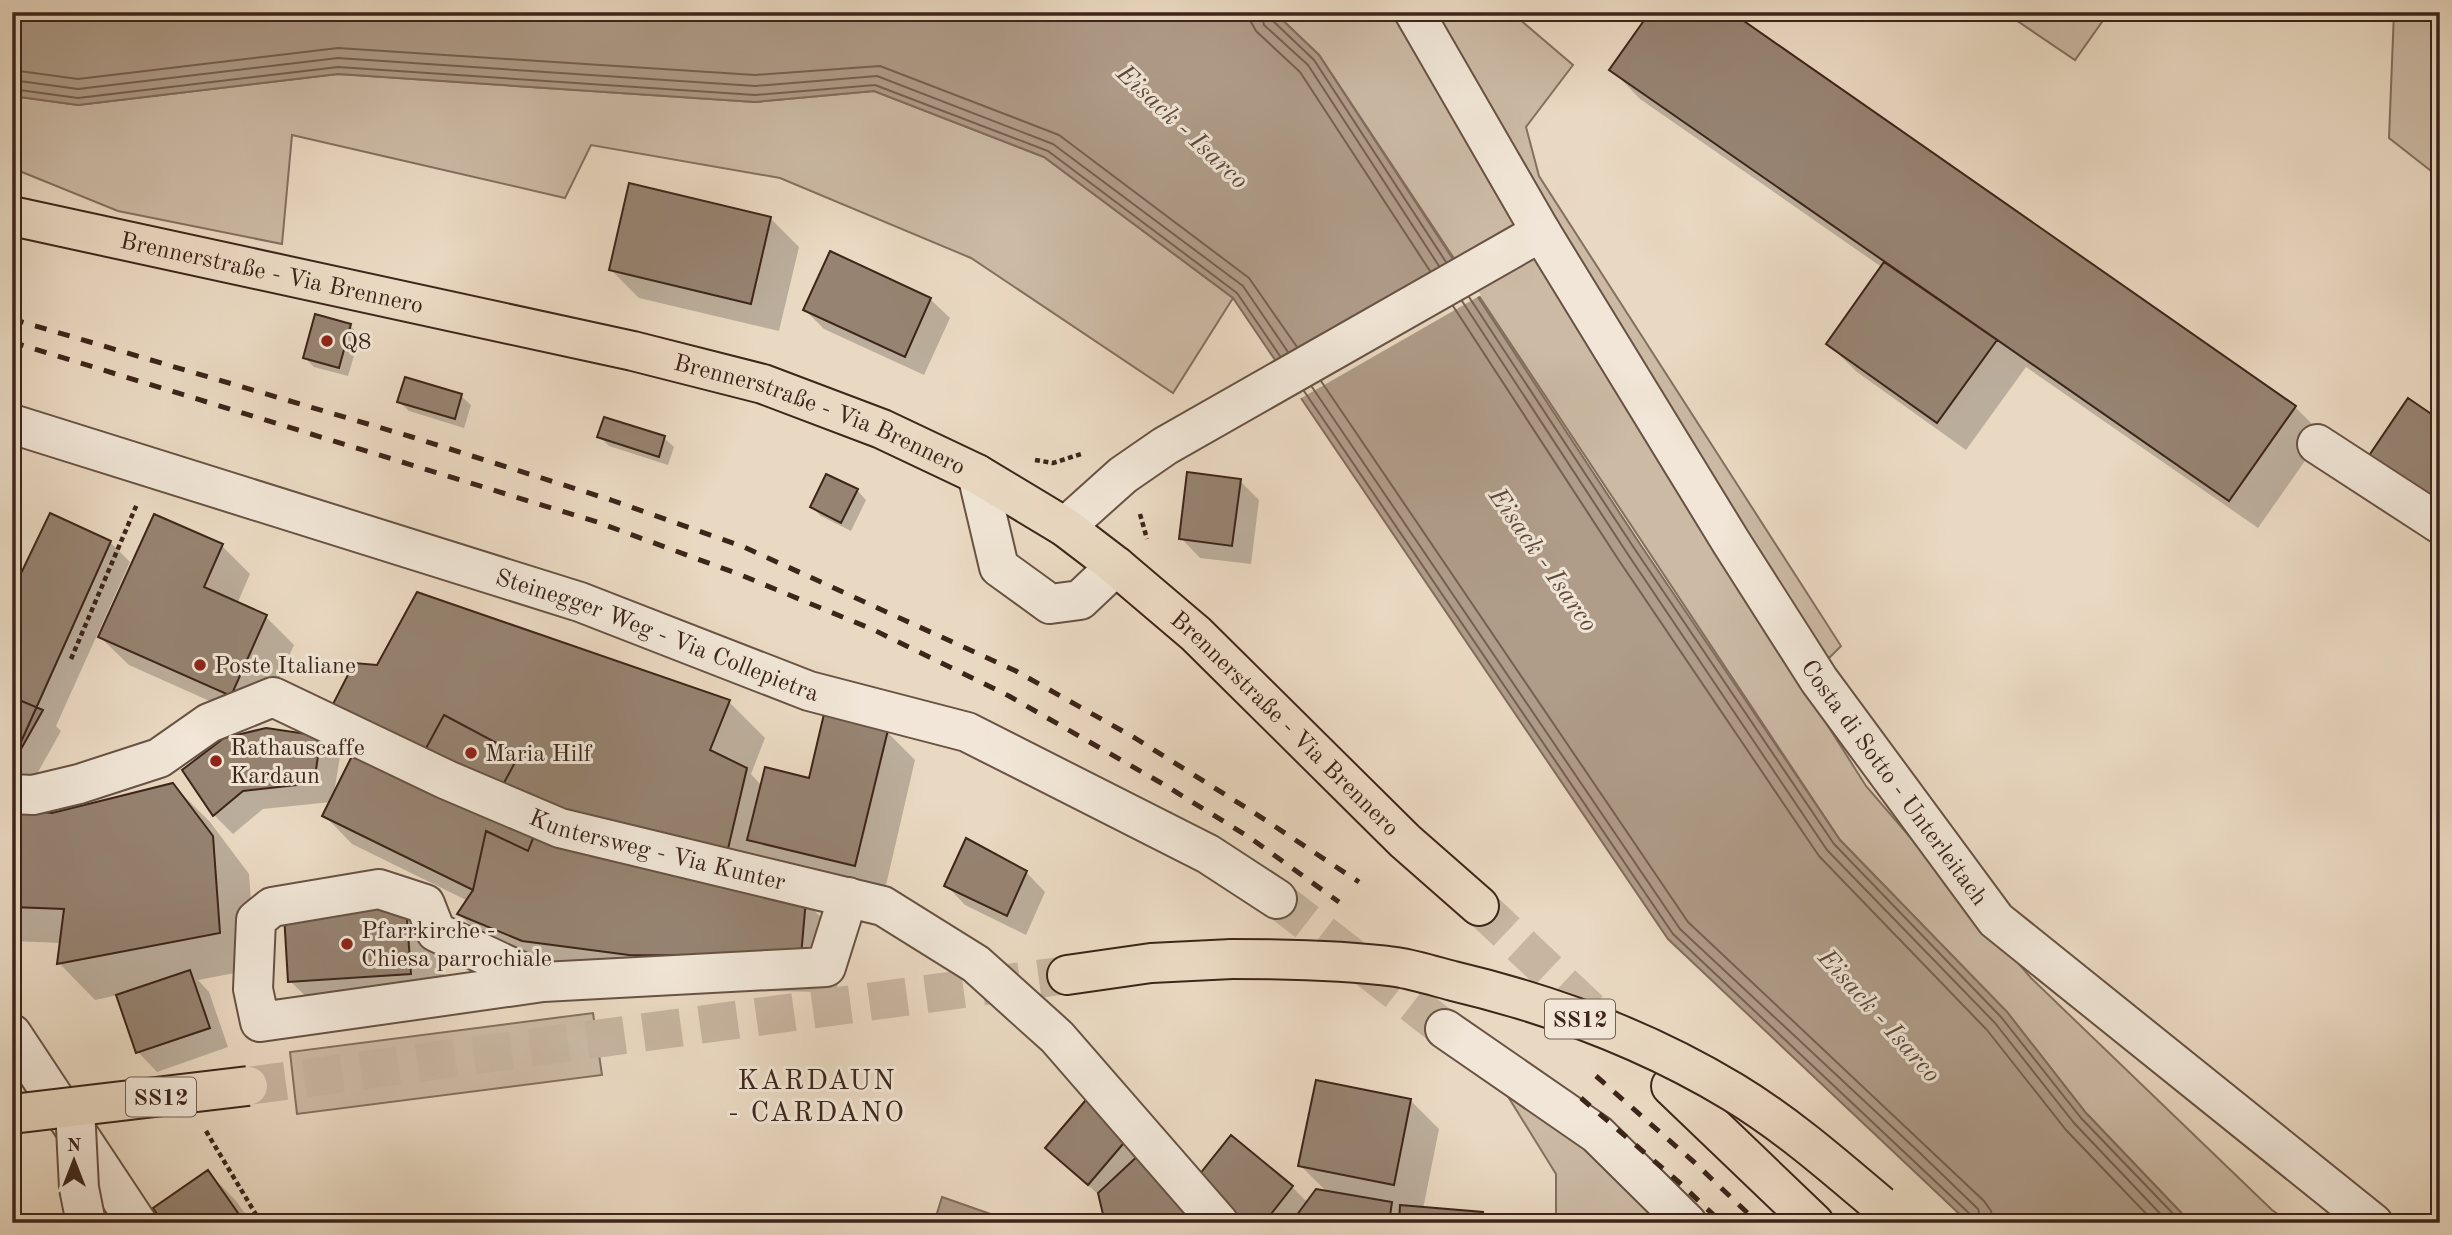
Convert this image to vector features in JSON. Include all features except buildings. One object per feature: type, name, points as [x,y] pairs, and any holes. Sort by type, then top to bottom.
[{"type":"main road","name":"Brennerstraße - Via Brennero","points":[[12,216],[633,351],[763,384],[882,429],[977,474],[1065,527],[1116,566],[1196,634],[1405,841],[1479,906]]},
{"type":"main road","name":"SS12","points":[[1067,975],[1151,963],[1302,959],[1398,967],[1499,992],[1581,1020],[1660,1054],[1732,1092],[1806,1142],[1899,1223]]},
{"type":"main road","name":"SS12","points":[[12,1114],[76,1095],[248,1086]]},
{"type":"main road","points":[[1671,1086],[1814,1223]]},
{"type":"street","name":"Costa di Sotto - Unterleitach","points":[[1414,12],[1541,232],[1717,520],[1819,680],[1996,920],[2373,1223]]},
{"type":"street","points":[[1065,527],[1123,475],[1165,446],[1541,232]]},
{"type":"street","name":"Steinegger Weg - Via Collepietra","points":[[12,424],[580,601],[809,691],[967,732],[1208,854],[1277,899]]},
{"type":"street","points":[[2317,444],[2440,524]]},
{"type":"street","points":[[977,474],[999,567],[1050,604],[1080,600],[1116,566]]},
{"type":"street","name":"Kuntersweg - Via Kunter","points":[[12,794],[33,795],[79,784],[159,758],[209,723],[274,697],[447,780],[561,828],[883,906],[976,964],[1057,1037],[1219,1223]]},
{"type":"street","points":[[543,982],[436,932],[425,904],[379,888],[272,907],[256,920],[253,989],[260,1022],[543,982],[826,967],[848,897]]},
{"type":"street","points":[[12,1022],[76,1095],[79,1188],[86,1223]]},
{"type":"street","points":[[1445,1029],[1597,1134],[1687,1223]]},
{"type":"street","points":[[12,1034],[136,1223]]},
{"type":"path","points":[[72,659],[153,468]]},
{"type":"path","points":[[205,1129],[261,1223]]},
{"type":"shaded area","points":[[1274,12],[1511,12],[1573,65],[1526,127],[1539,176],[1841,646],[1802,685],[1866,786],[2031,978],[2272,1210],[2291,1223],[2191,1223],[2086,1113],[2007,1012],[1840,840],[1319,55]]},
{"type":"shaded area","points":[[2004,12],[2109,12],[2075,60]]},
{"type":"shaded area","points":[[2394,12],[2440,12],[2440,178],[2389,138]]},
{"type":"shaded area","points":[[338,74],[755,102],[874,91],[1044,157],[1233,298],[1173,393],[971,258],[780,178],[591,145],[565,198],[292,135],[282,244],[118,211],[12,168],[12,96],[78,105]]},
{"type":"shaded area","points":[[593,1013],[602,1075],[297,1114],[290,1052]]},
{"type":"shaded area","points":[[1491,1069],[1682,1223],[1556,1223],[1556,1174]]},
{"type":"water","name":"Eisack - Isarco","points":[[12,12],[1274,12],[1319,55],[1640,544],[1840,840],[2007,1012],[2086,1113],[2191,1223],[1969,1223],[1668,939],[1233,298],[1044,157],[874,91],[755,102],[338,74],[78,105],[12,96]]},
{"type":"water","points":[[942,1197],[1008,1220],[1007,1223],[934,1223]]},
{"type":"pier","points":[[1458,260],[1481,295],[1298,400],[1275,367]]},
{"type":"tunnel","points":[[1277,899],[1445,1029]]},
{"type":"tunnel","points":[[1479,906],[1613,1032]]},
{"type":"tunnel","points":[[248,1086],[1067,975]]},
{"type":"railway","points":[[12,319],[412,437],[611,500],[744,547],[1016,671],[1135,738],[1359,882]]},
{"type":"railway","points":[[12,342],[597,522],[741,575],[874,630],[1009,696],[1163,784],[1249,837],[1339,902]]},
{"type":"railway","points":[[1596,1076],[1758,1223]]},
{"type":"railway","points":[[1581,1098],[1722,1223]]},
{"type":"place","name":"Q8","points":[[327,341]]},
{"type":"place","name":"Poste Italiane","points":[[200,665]]},
{"type":"place","name":"Maria Hilf","points":[[471,753]]},
{"type":"place","name":"Rathauscaffe Kardaun","points":[[216,761]]},
{"type":"place","name":"Pfarrkirche - Chiesa parrochiale","points":[[347,944]]},
{"type":"district","name":"KARDAUN - CARDANO","points":[[817,1095]]}]
